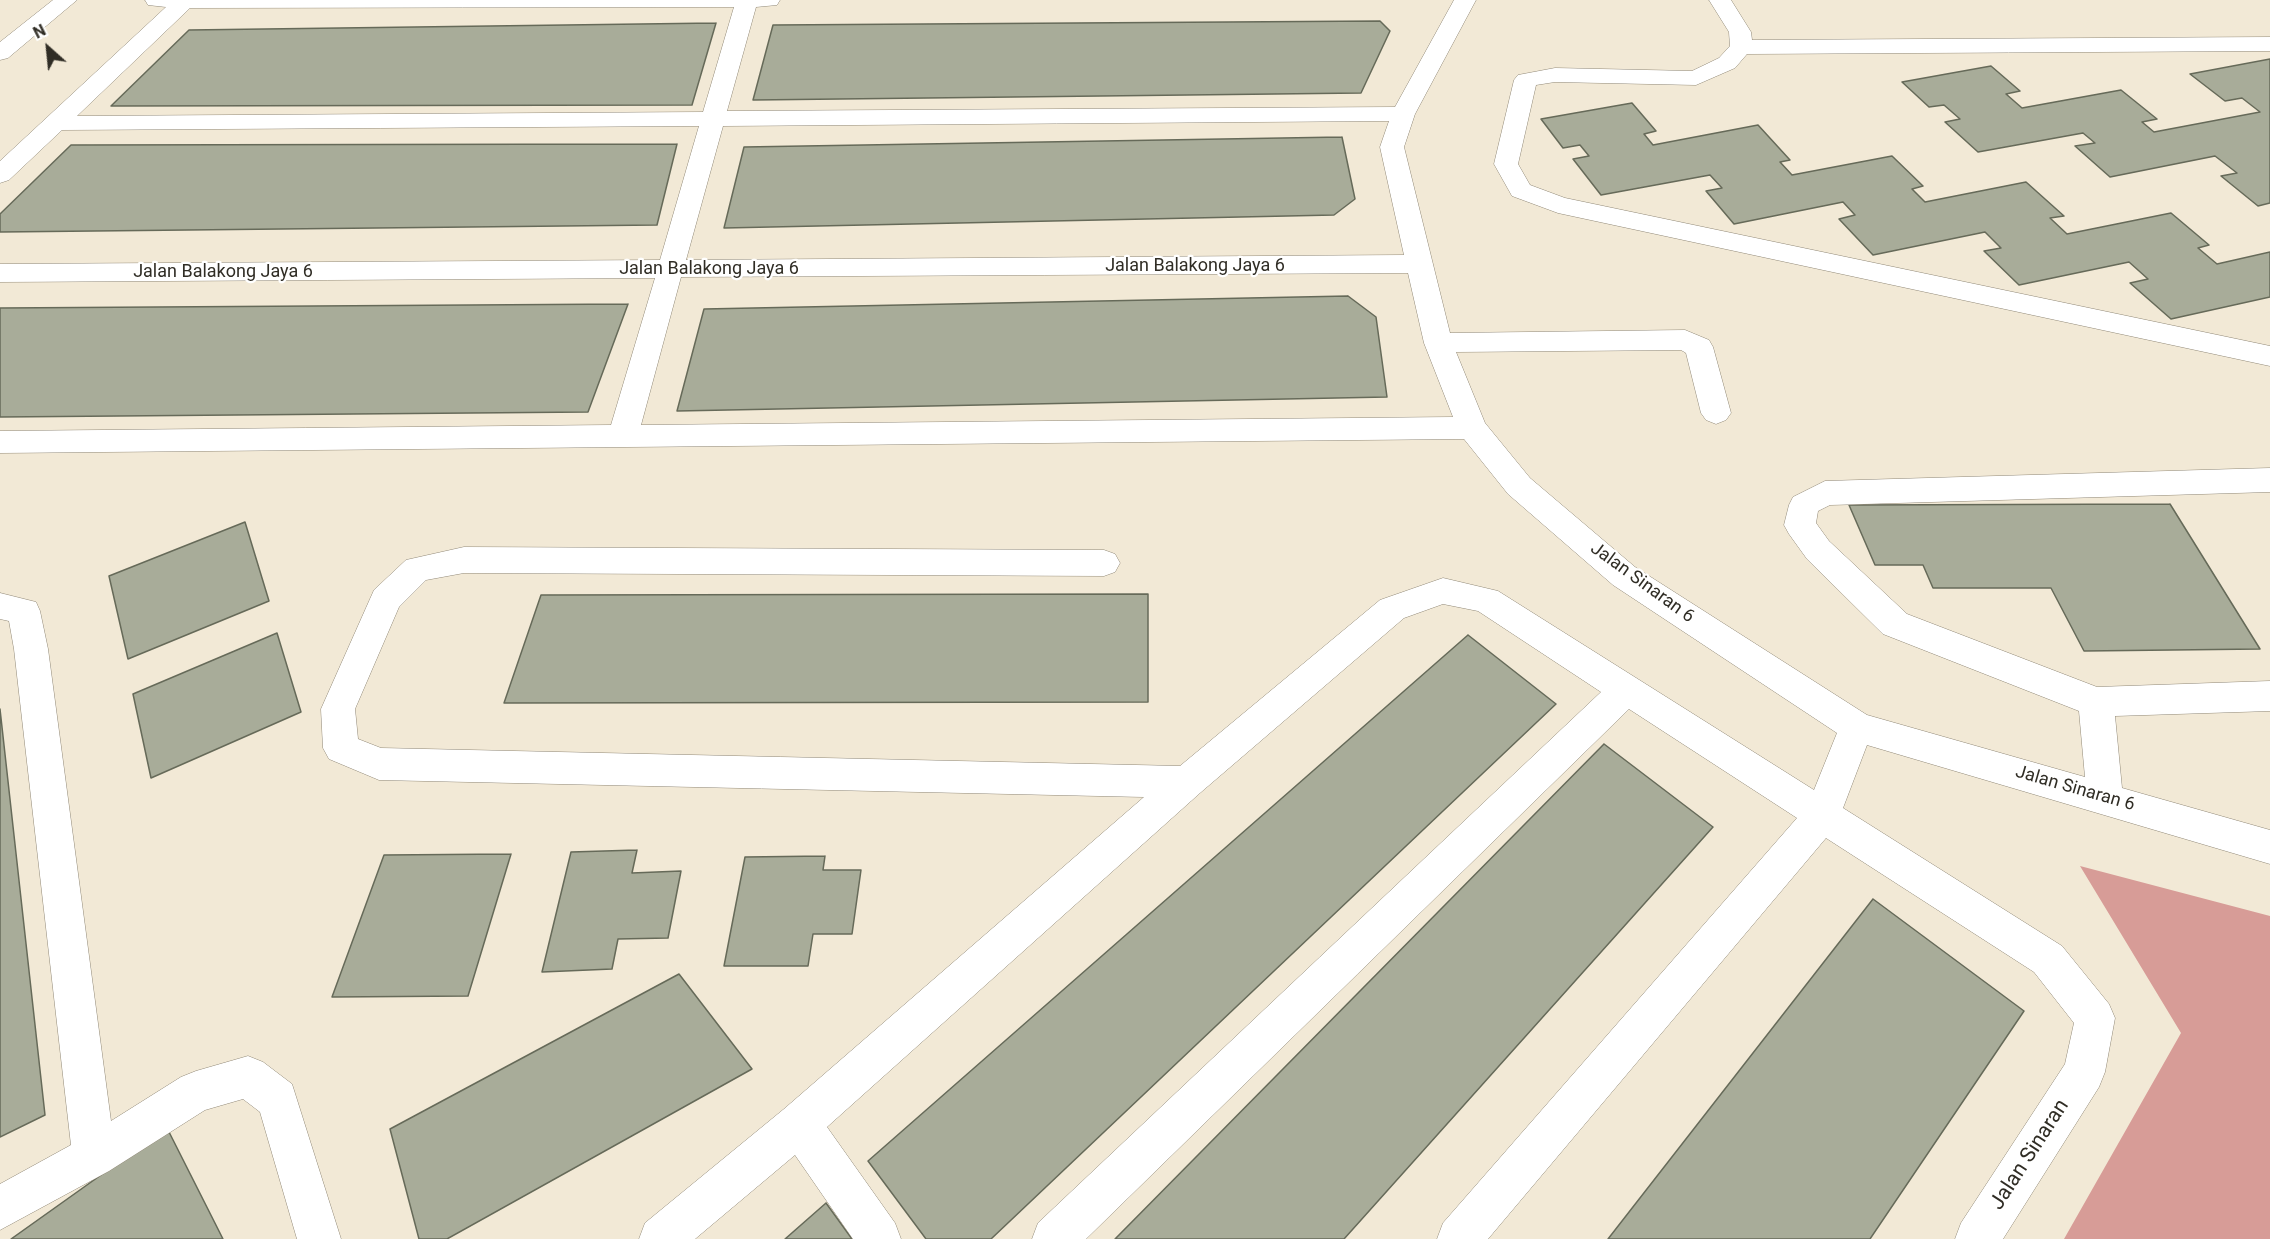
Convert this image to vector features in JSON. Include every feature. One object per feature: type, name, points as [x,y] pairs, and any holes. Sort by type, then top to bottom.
[{"type":"street","points":[[0,53],[66,0]]},
{"type":"street","points":[[156,0],[183,3],[769,0]]},
{"type":"street","points":[[623,436],[747,0]]},
{"type":"street","name":"Jalan Sinaran 6","points":[[1465,0],[1403,114],[1392,147],[1438,343],[1472,428],[1519,486],[1624,576],[1857,727],[2270,847]]},
{"type":"street","points":[[1720,0],[1740,32],[1741,47],[1727,63],[1696,78],[1555,75],[1526,81],[1506,164],[1521,190],[1558,205],[2270,356]]},
{"type":"street","points":[[0,175],[183,3]]},
{"type":"street","points":[[1741,47],[2270,44]]},
{"type":"street","points":[[56,123],[1403,114]]},
{"type":"street","name":"Jalan Balakong Jaya 6","points":[[0,273],[1418,264]]},
{"type":"street","points":[[1438,343],[1685,340],[1699,347],[1716,413]]},
{"type":"street","points":[[0,441],[1472,428]]},
{"type":"street","points":[[2270,480],[1825,493],[1804,506],[1800,525],[1818,550],[1895,624],[2096,702],[2270,696]]},
{"type":"street","points":[[1104,563],[464,560],[417,569],[386,599],[339,709],[341,748],[379,764],[1186,782]]},
{"type":"street","points":[[661,1239],[799,1124],[1186,782],[1392,609],[1443,591],[1486,600],[1822,816]]},
{"type":"street","points":[[0,606],[24,611],[31,649],[94,1156]]},
{"type":"street","points":[[1054,1239],[1626,690]]},
{"type":"street","points":[[2096,702],[2105,798]]},
{"type":"street","points":[[1459,1239],[1822,816],[1857,727]]},
{"type":"street","name":"Jalan Sinaran","points":[[1822,816],[2048,959],[2095,1018],[2084,1072],[1977,1239]]},
{"type":"street","points":[[0,1208],[94,1156],[196,1092],[248,1077],[277,1099],[319,1239]]},
{"type":"street","points":[[799,1124],[879,1239]]},
{"type":"shaded area","points":[[2080,866],[2270,916],[2270,1239],[2064,1239],[2181,1033]]},
{"type":"building","points":[[1380,21],[1390,31],[1361,93],[753,100],[773,25]]},
{"type":"building","points":[[716,23],[692,105],[111,106],[189,30]]},
{"type":"building","points":[[2270,59],[2270,203],[2258,206],[2221,176],[2237,173],[2215,156],[2110,177],[2075,146],[2095,143],[2083,133],[1978,152],[1945,122],[1960,119],[1944,105],[1929,107],[1902,82],[1991,66],[2020,91],[2006,94],[2022,108],[2121,90],[2157,119],[2142,122],[2154,132],[2260,112],[2242,98],[2225,101],[2190,74]]},
{"type":"building","points":[[1632,103],[1656,131],[1644,134],[1653,145],[1758,125],[1790,160],[1780,162],[1792,175],[1892,156],[1923,186],[1912,189],[1925,202],[2026,182],[2064,216],[2050,218],[2067,234],[2171,213],[2209,245],[2198,248],[2217,264],[2270,252],[2270,297],[2171,319],[2130,283],[2148,279],[2129,262],[2019,285],[1984,251],[2001,248],[1985,232],[1873,255],[1839,219],[1855,215],[1843,202],[1734,224],[1706,191],[1722,188],[1710,175],[1601,195],[1573,159],[1589,156],[1580,145],[1563,148],[1541,119]]},
{"type":"building","points":[[1342,137],[1355,199],[1334,215],[724,228],[744,147]]},
{"type":"building","points":[[677,144],[657,225],[0,232],[0,214],[71,145]]},
{"type":"building","points":[[1348,296],[1376,317],[1387,397],[677,411],[704,309]]},
{"type":"building","points":[[628,304],[588,412],[0,417],[0,308]]},
{"type":"building","points":[[2170,504],[2260,649],[2084,651],[2051,588],[1933,588],[1923,565],[1875,565],[1849,505]]},
{"type":"building","points":[[245,522],[269,601],[128,659],[109,576]]},
{"type":"building","points":[[1148,594],[1148,702],[504,703],[541,595]]},
{"type":"building","points":[[277,633],[301,712],[151,778],[133,694]]},
{"type":"building","points":[[1468,635],[1556,704],[991,1239],[926,1239],[868,1161]]},
{"type":"building","points":[[0,709],[45,1115],[0,1137]]},
{"type":"building","points":[[1604,744],[1713,827],[1344,1239],[1115,1239]]},
{"type":"building","points":[[637,850],[632,873],[681,871],[668,938],[618,939],[612,969],[542,972],[571,852]]},
{"type":"building","points":[[511,854],[468,996],[332,997],[384,855]]},
{"type":"building","points":[[825,856],[823,870],[861,870],[852,934],[813,934],[808,966],[724,966],[745,857]]},
{"type":"building","points":[[1873,899],[2024,1011],[1870,1239],[1608,1239]]},
{"type":"building","points":[[679,974],[752,1069],[447,1239],[419,1239],[390,1129]]},
{"type":"building","points":[[167,1128],[223,1239],[11,1239]]},
{"type":"building","points":[[826,1203],[852,1239],[785,1239]]}]
